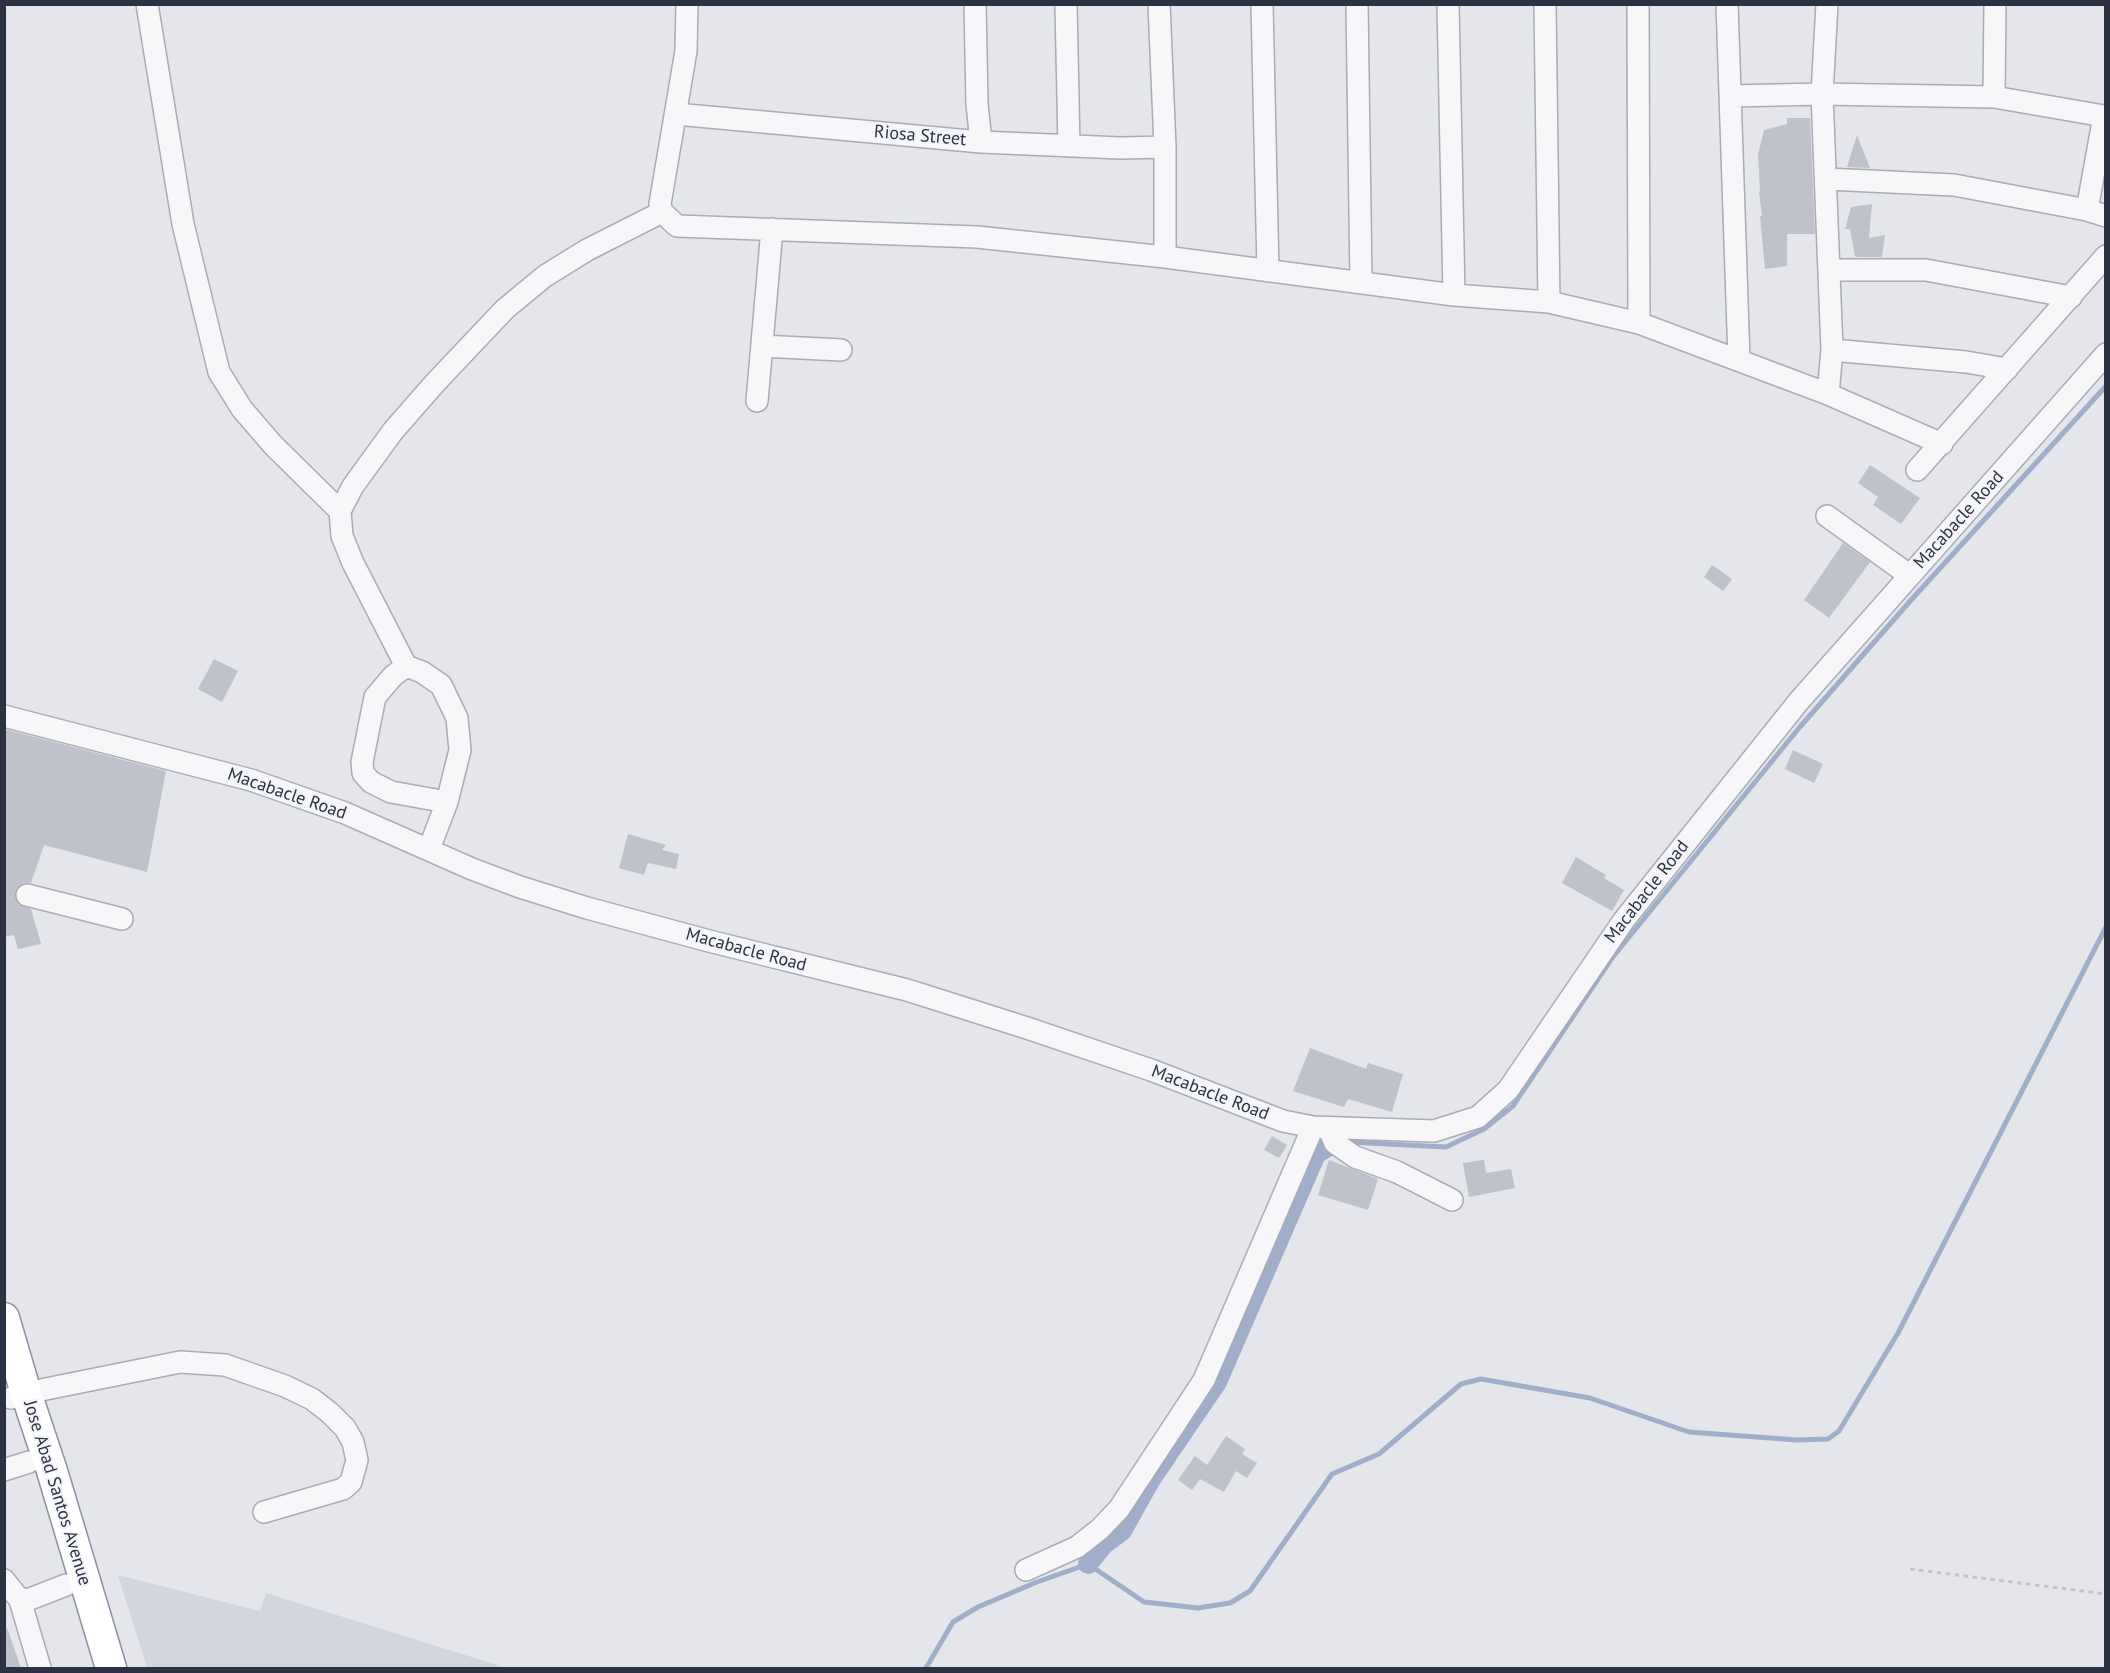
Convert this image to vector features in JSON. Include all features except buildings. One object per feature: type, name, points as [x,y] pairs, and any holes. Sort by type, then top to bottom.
[{"type":"highway","name":"Jose Abad Santos Avenue","points":[[4,1318],[14,1390],[17,1466],[66,1585],[93,1668]]},
{"type":"highway","name":"Jose Abad Santos Avenue","points":[[14,1390],[52,1471],[111,1668]]},
{"type":"street","points":[[147,4],[183,224],[219,372],[242,409],[273,445],[340,511]]},
{"type":"street","points":[[687,4],[686,51],[660,204],[662,212],[677,226],[976,237],[1165,257],[1454,295],[1549,302],[1639,323],[1827,394],[1942,444]]},
{"type":"street","points":[[975,4],[977,104],[981,142]]},
{"type":"street","points":[[1066,4],[1069,146]]},
{"type":"street","points":[[1159,4],[1165,147],[1165,257]]},
{"type":"street","points":[[1263,4],[1268,271]]},
{"type":"street","points":[[1357,4],[1361,283]]},
{"type":"street","points":[[1448,4],[1454,295]]},
{"type":"street","points":[[1545,4],[1549,302]]},
{"type":"street","points":[[1638,4],[1639,323]]},
{"type":"street","points":[[1727,4],[1739,360]]},
{"type":"street","points":[[1827,4],[1822,93],[1832,350],[1827,394]]},
{"type":"street","points":[[1994,97],[1995,4]]},
{"type":"street","points":[[1730,96],[1822,93],[1994,97],[2104,116],[2096,213],[1954,185],[1827,179]]},
{"type":"street","name":"Riosa Street","points":[[676,114],[981,142],[1120,148],[1165,147]]},
{"type":"street","points":[[429,849],[447,802],[460,750],[457,718],[441,685],[422,672],[406,666],[342,536],[340,511],[353,486],[393,431],[435,382],[505,309],[545,276],[587,250],[662,212]]},
{"type":"street","points":[[757,401],[772,230]]},
{"type":"street","points":[[1917,470],[2106,256]]},
{"type":"street","points":[[1829,270],[1926,270],[2071,297]]},
{"type":"street","points":[[762,346],[841,350]]},
{"type":"street","points":[[1832,350],[2007,369]]},
{"type":"street","name":"Macabacle Road","points":[[4,716],[251,780],[345,813],[472,869],[587,908],[907,990],[1151,1070],[1283,1121],[1323,1127],[1434,1131],[1478,1117],[1508,1090],[1624,920],[1799,701],[2106,354]]},
{"type":"street","points":[[1827,516],[1909,576]]},
{"type":"street","points":[[406,666],[393,676],[375,697],[362,762],[363,773],[370,782],[391,792],[447,802]]},
{"type":"street","points":[[27,895],[122,919]]},
{"type":"street","points":[[1026,1570],[1077,1546],[1119,1509],[1204,1380],[1323,1127],[1331,1134],[1335,1143],[1354,1157],[1397,1172],[1452,1200]]},
{"type":"street","points":[[14,1390],[180,1362],[225,1365],[278,1383],[312,1399],[345,1428],[353,1442],[357,1460],[351,1482],[343,1489],[264,1512]]},
{"type":"street","points":[[4,1580],[20,1600],[40,1668]]},
{"type":"street","points":[[20,1600],[30,1599],[66,1585]]},
{"type":"path","points":[[1910,1569],[2106,1594]]},
{"type":"shaded area","points":[[118,1575],[260,1611],[266,1593],[507,1668],[147,1668]]},
{"type":"waterway","points":[[1348,1142],[1446,1147],[1484,1129],[1513,1106],[1612,958],[1799,728],[1912,599],[2106,386]]},
{"type":"waterway","points":[[926,1668],[953,1622],[978,1607],[1037,1582],[1088,1564],[1144,1602],[1198,1608],[1230,1603],[1250,1591],[1332,1474],[1379,1454],[1461,1384],[1481,1379],[1590,1398],[1689,1432],[1797,1440],[1828,1439],[1839,1431],[1898,1333],[2106,927]]},
{"type":"waterway","points":[[1088,1564],[1103,1545],[1122,1531],[1151,1479],[1217,1382],[1316,1154],[1329,1146]]},
{"type":"waterway","points":[[1178,1437],[1217,1382]]},
{"type":"tunnel","points":[[4,892],[27,895]]}]
